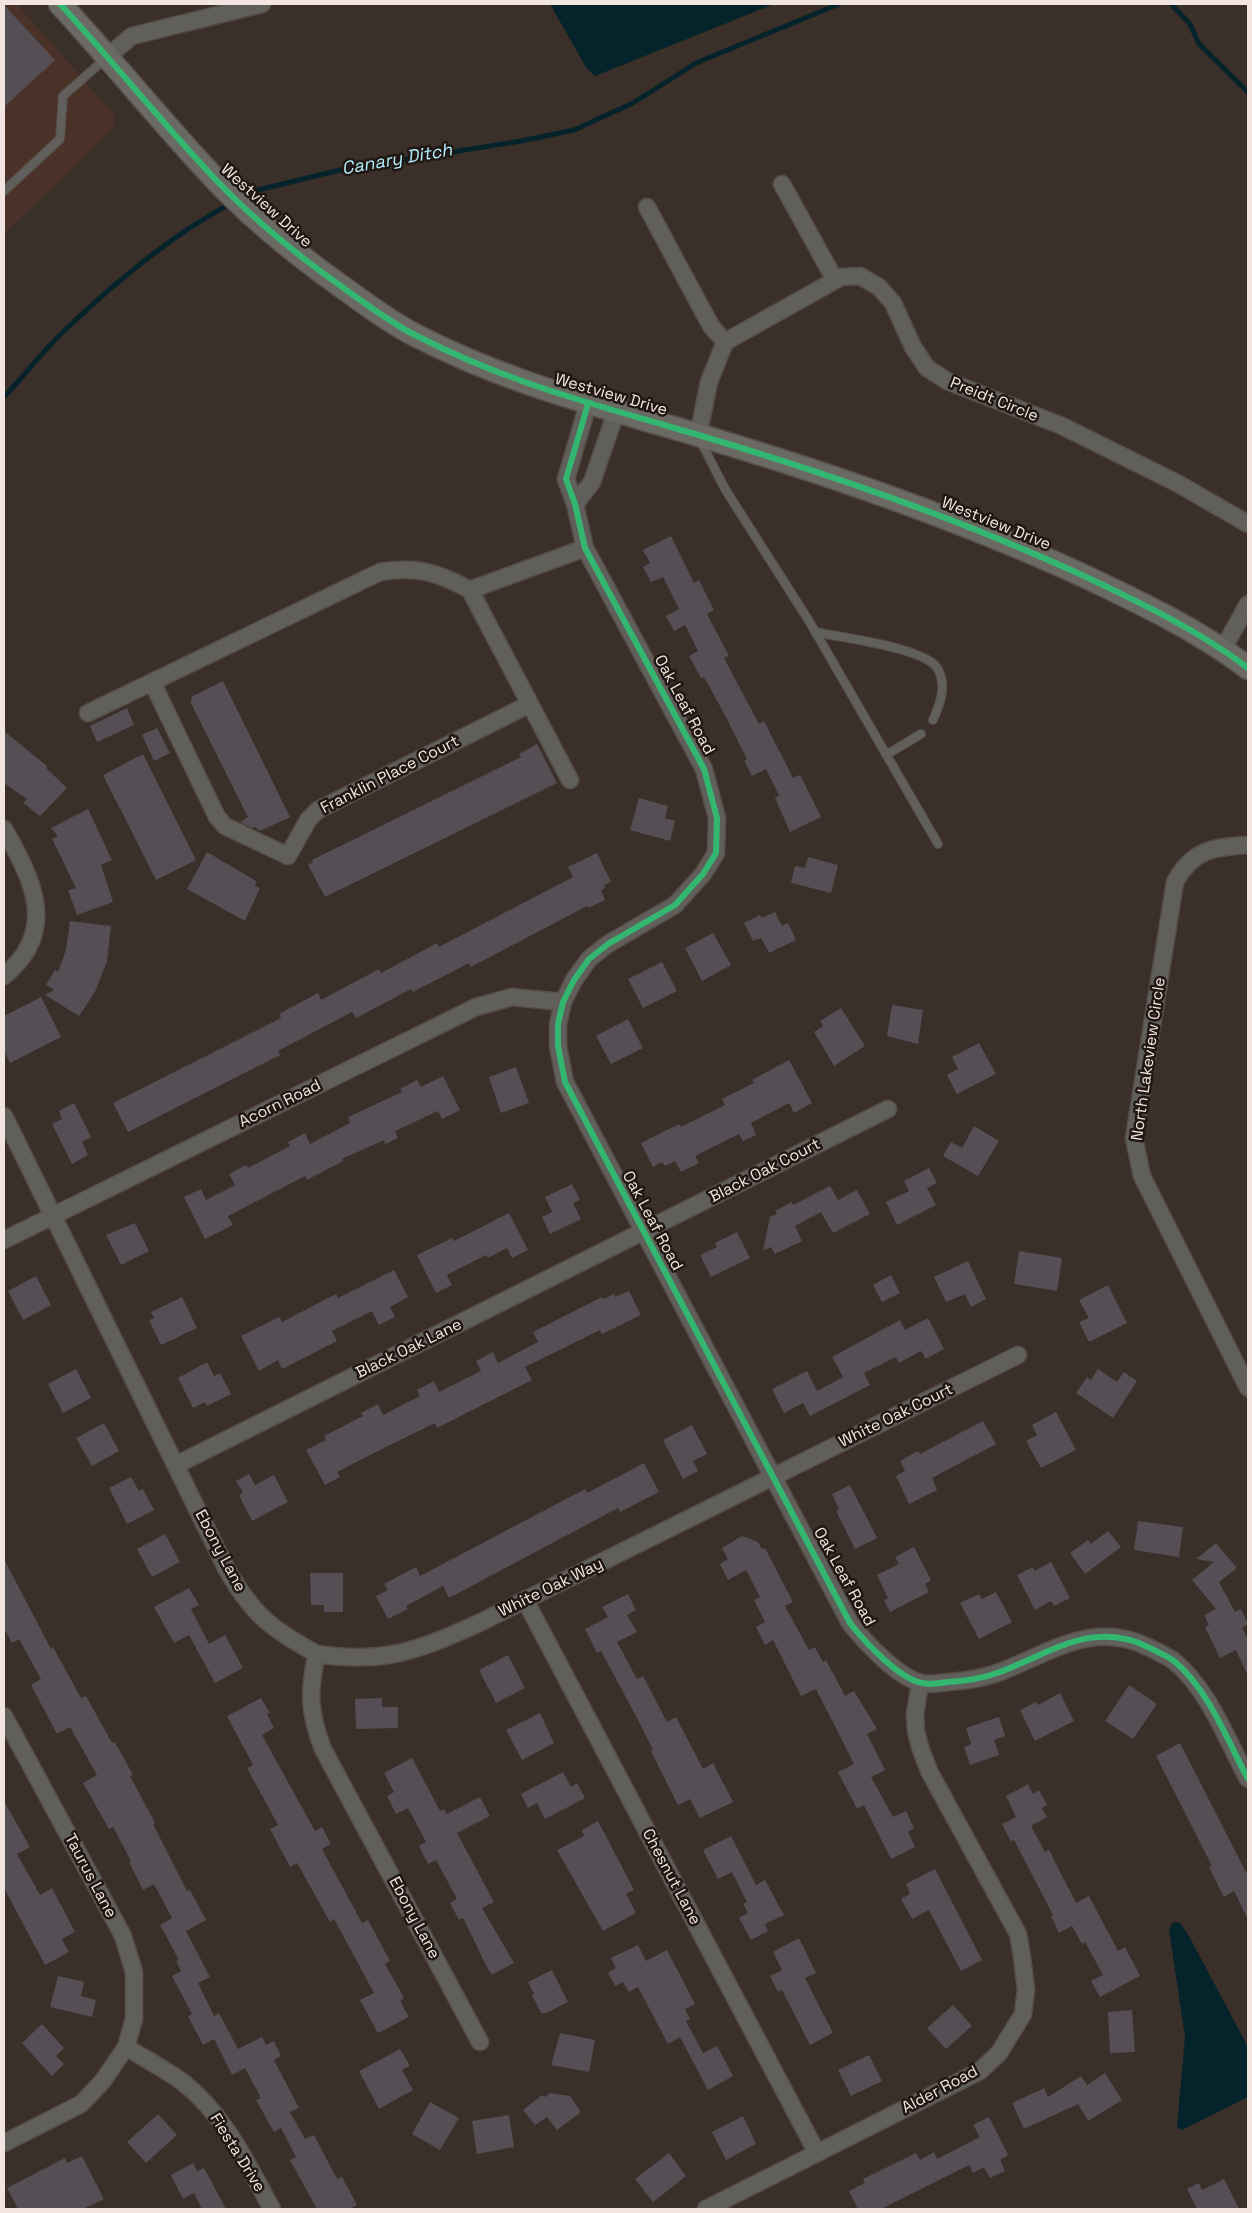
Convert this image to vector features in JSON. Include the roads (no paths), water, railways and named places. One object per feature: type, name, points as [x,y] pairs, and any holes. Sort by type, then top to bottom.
[{"type":"street","name":"Westview Drive","points":[[60,4],[108,56],[204,168],[262,225],[316,268],[411,333],[500,375],[588,404],[840,480],[1013,543],[1164,615],[1223,648],[1248,668]]},
{"type":"street","points":[[108,56],[132,36],[262,4]]},
{"type":"street","points":[[782,184],[835,280]]},
{"type":"street","points":[[647,207],[711,326],[725,342],[709,382],[698,436]]},
{"type":"street","name":"Preidt Circle","points":[[725,342],[841,277],[860,276],[878,286],[893,303],[914,347],[927,368],[947,382],[1062,426],[1177,483],[1248,524]]},
{"type":"street","name":"Oak Leaf Road","points":[[588,404],[566,479],[575,504],[585,548],[704,769],[717,818],[716,853],[702,874],[675,905],[608,944],[589,959],[562,1002],[558,1024],[558,1046],[565,1082],[850,1623],[882,1658],[920,1683]]},
{"type":"street","points":[[575,504],[592,482],[616,412]]},
{"type":"street","points":[[470,590],[585,548]]},
{"type":"street","points":[[88,713],[380,572],[401,569],[425,570],[447,577],[470,590],[570,780]]},
{"type":"street","points":[[1223,648],[1248,604]]},
{"type":"street","name":"Franklin Place Court","points":[[152,682],[217,817],[226,826],[288,856],[308,820],[318,810],[530,704]]},
{"type":"street","points":[[4,829],[28,875],[37,902],[33,939],[25,956],[4,976]]},
{"type":"street","name":"North Lakeview Circle","points":[[1248,846],[1209,850],[1194,858],[1182,869],[1176,882],[1134,1138],[1142,1176],[1248,1388]]},
{"type":"street","name":"Acorn Road","points":[[4,1240],[476,1007],[512,997],[562,1002]]},
{"type":"street","name":"Black Oak Court","points":[[643,1233],[888,1110]]},
{"type":"street","name":"Ebony Lane","points":[[4,1116],[226,1568],[241,1594],[280,1634],[317,1654],[310,1684],[310,1706],[314,1725],[323,1749],[480,2042]]},
{"type":"street","name":"Black Oak Lane","points":[[176,1465],[643,1233]]},
{"type":"street","name":"White Oak Court","points":[[774,1477],[1018,1355]]},
{"type":"street","name":"White Oak Way","points":[[317,1654],[368,1658],[410,1652],[477,1624],[774,1477]]},
{"type":"street","name":"Chesnut Lane","points":[[525,1600],[816,2153]]},
{"type":"street","points":[[920,1683],[974,1679],[999,1672],[1060,1644],[1097,1636],[1134,1640],[1173,1660],[1192,1680],[1207,1700],[1248,1779]]},
{"type":"street","name":"Alder Road","points":[[706,2209],[980,2071],[1000,2053],[1023,2014],[1026,1990],[1018,1934],[929,1771],[916,1731],[915,1714],[920,1683]]},
{"type":"street","name":"Taurus Lane","points":[[4,1716],[126,1944],[134,1972],[134,2019],[126,2047],[102,2082],[81,2104],[4,2143]]},
{"type":"street","name":"Fiesta Drive","points":[[126,2047],[184,2083],[204,2101],[220,2120],[243,2155],[272,2209]]},
{"type":"lane","points":[[4,191],[60,139],[63,96],[108,56]]},
{"type":"lane","points":[[698,436],[725,489],[815,632],[938,844]]},
{"type":"lane","points":[[815,632],[898,648],[923,656],[938,668],[943,695],[933,720]]},
{"type":"lane","points":[[886,755],[921,734]]},
{"type":"water","points":[[550,4],[774,4],[595,76],[587,69]]},
{"type":"water","points":[[1173,1922],[1180,1923],[1189,1936],[1248,2047],[1248,2097],[1182,2130],[1177,2127],[1185,2037],[1169,1929]]},
{"type":"waterway","name":"Canary Ditch","points":[[242,197],[254,191],[340,170],[521,141],[574,130],[633,103],[696,63],[839,4]]},
{"type":"waterway","name":"Canary Ditch","points":[[1171,4],[1190,24],[1199,44],[1248,92]]},
{"type":"waterway","name":"Canary Ditch","points":[[4,397],[55,340],[121,279],[164,246],[230,204]]}]
